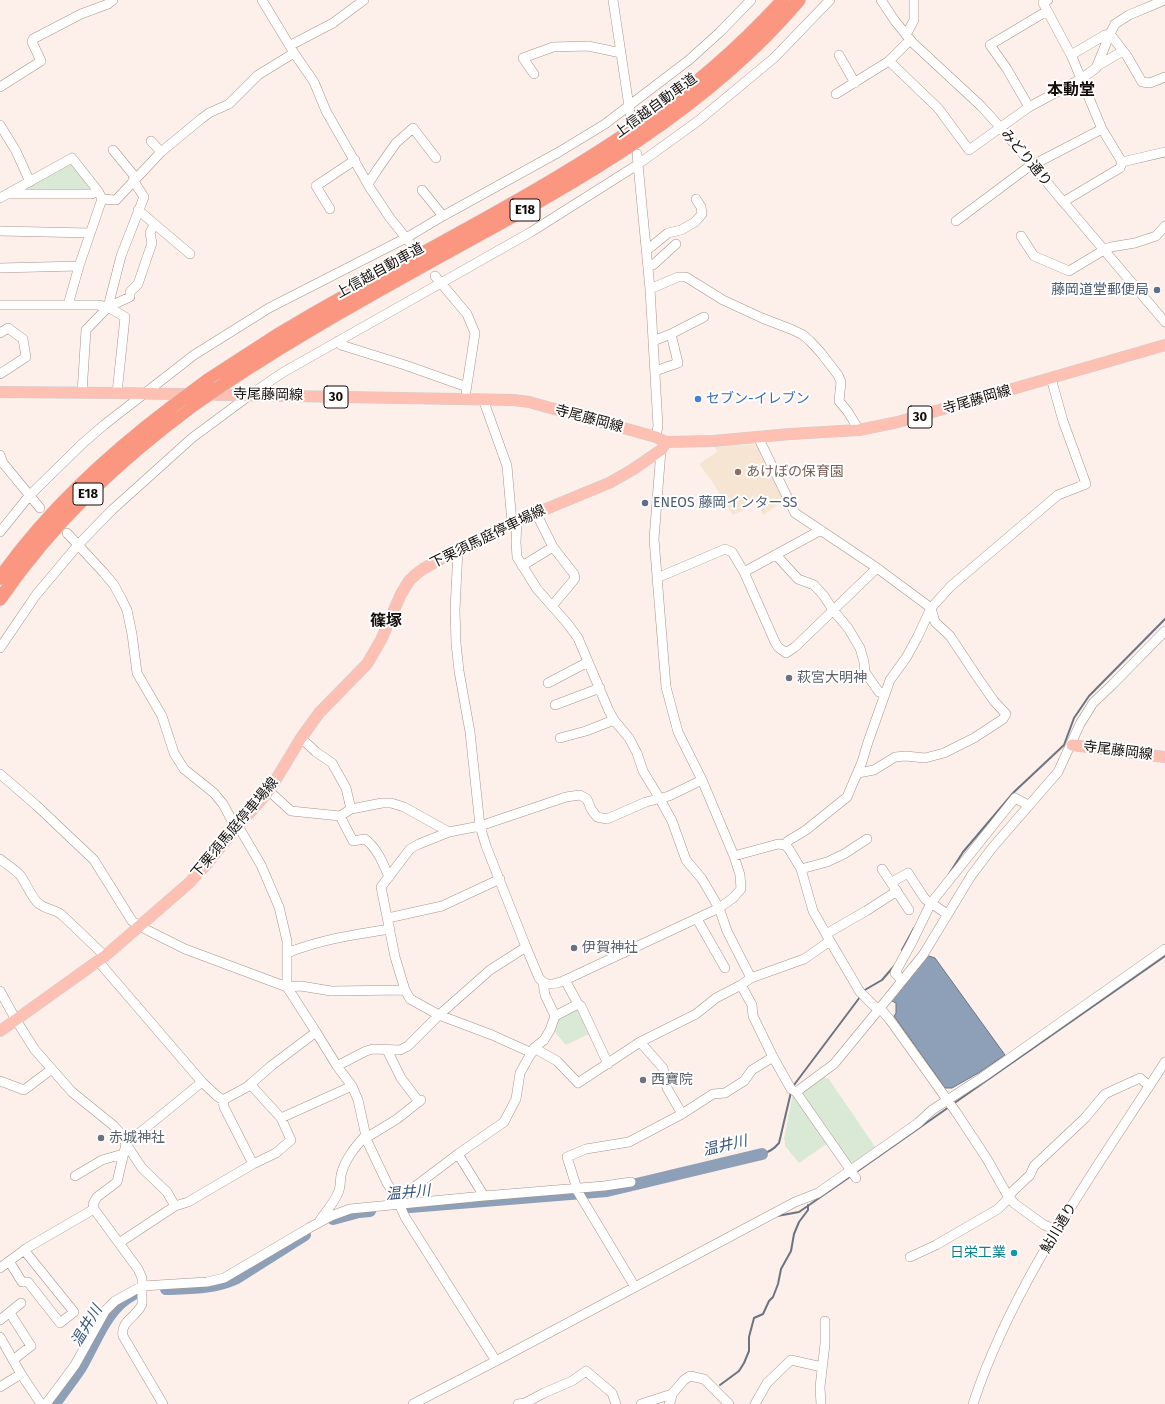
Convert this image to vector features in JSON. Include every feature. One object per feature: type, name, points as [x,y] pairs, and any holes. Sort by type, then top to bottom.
[{"type":"highway","name":"上信越自動車道","points":[[0,578],[43,523],[73,492],[117,451],[172,406],[208,380],[279,334],[546,184],[615,141],[649,118],[699,80],[740,44],[783,0]]},
{"type":"highway","name":"上信越自動車道","points":[[0,598],[32,555],[75,507],[129,456],[192,406],[319,324],[556,192],[622,151],[709,88],[769,33],[799,0]]},
{"type":"main road","name":"寺尾藤岡線","points":[[0,392],[145,393],[514,400],[529,402],[661,443],[713,441],[859,430],[922,416],[1165,345]]},
{"type":"main road","name":"下栗須馬庭停車場線","points":[[0,1031],[101,958],[189,883],[206,865],[269,791],[301,738],[319,713],[367,664],[381,640],[401,594],[409,581],[423,568],[514,522],[609,483],[632,470],[661,443]]},
{"type":"main road","name":"寺尾藤岡線","points":[[1072,745],[1165,757]]},
{"type":"street","points":[[0,87],[41,61],[32,42],[33,39],[81,14],[108,4],[113,0]]},
{"type":"street","points":[[262,0],[314,82],[326,111],[368,184],[390,218],[414,248]]},
{"type":"street","points":[[4,196],[92,194],[116,200],[134,179],[161,152],[201,119],[209,113],[229,104],[258,75],[364,0]]},
{"type":"street","points":[[613,0],[631,120]]},
{"type":"street","points":[[0,532],[29,496],[82,444],[194,355],[269,308],[406,238],[560,152],[605,124],[689,60],[720,32],[751,0]]},
{"type":"street","points":[[0,648],[36,595],[78,545],[135,488],[192,438],[282,373],[338,341],[438,279],[531,232],[637,165],[698,121],[774,58],[830,0]]},
{"type":"street","name":"みどり通り","points":[[881,0],[894,21],[908,38],[981,106],[1000,127],[1165,322]]},
{"type":"street","points":[[836,94],[889,61],[908,38],[914,20],[914,0]]},
{"type":"street","points":[[1048,0],[1043,3],[1071,55],[1102,130],[1122,162]]},
{"type":"street","points":[[1097,66],[1115,24],[1129,15],[1164,0]]},
{"type":"street","points":[[1029,107],[1007,69],[990,45],[1047,11]]},
{"type":"street","points":[[1071,55],[1105,35],[1110,34]]},
{"type":"street","points":[[1110,34],[1123,51],[1142,82],[1150,82],[1165,77]]},
{"type":"street","points":[[534,74],[523,58],[553,47],[588,46],[621,53]]},
{"type":"street","points":[[889,61],[938,108],[969,150],[1029,107],[1081,79],[1097,66],[1123,51]]},
{"type":"street","points":[[839,55],[855,82]]},
{"type":"street","points":[[0,125],[16,151],[30,182]]},
{"type":"street","points":[[368,184],[396,143],[413,128],[436,158]]},
{"type":"street","points":[[956,221],[1032,166],[1102,130]]},
{"type":"street","points":[[151,141],[161,152]]},
{"type":"street","points":[[108,307],[121,256],[144,197],[134,179],[113,150]]},
{"type":"street","points":[[1122,162],[1165,152]]},
{"type":"street","points":[[543,983],[548,985],[565,980],[697,919],[719,908],[733,898],[742,889],[740,875],[734,856],[702,780],[678,732],[666,687],[654,539],[661,443],[658,426],[656,371],[647,250],[637,154]]},
{"type":"street","points":[[4,196],[72,158],[100,195]]},
{"type":"street","points":[[330,209],[316,186],[355,160]]},
{"type":"street","points":[[1063,202],[1120,168],[1122,162]]},
{"type":"street","points":[[422,190],[443,216]]},
{"type":"street","points":[[68,305],[100,195]]},
{"type":"street","points":[[647,250],[668,233],[681,230],[695,222],[702,214],[701,207],[696,199]]},
{"type":"street","points":[[138,210],[190,254]]},
{"type":"street","points":[[82,393],[84,339],[86,330],[108,307],[130,297],[130,292],[138,284],[152,243],[150,233],[154,224]]},
{"type":"street","points":[[1021,236],[1034,256],[1069,271],[1111,247],[1134,243],[1156,236],[1165,226]]},
{"type":"street","points":[[0,231],[90,233]]},
{"type":"street","points":[[648,263],[653,265],[676,244]]},
{"type":"street","points":[[0,268],[79,266]]},
{"type":"street","points":[[650,289],[678,277],[686,277],[722,300],[802,335],[821,353],[838,375],[841,382],[839,401],[859,430]]},
{"type":"street","points":[[438,279],[467,314],[475,333],[465,398]]},
{"type":"street","points":[[0,305],[98,305],[108,307],[125,317],[117,393]]},
{"type":"street","points":[[653,341],[671,334],[704,317]]},
{"type":"street","points":[[0,333],[8,328],[23,339],[26,358],[0,374]]},
{"type":"street","points":[[656,371],[678,364],[671,334]]},
{"type":"street","points":[[338,341],[341,345],[467,386]]},
{"type":"street","points":[[734,856],[778,844],[785,845],[847,797],[858,773],[890,680],[906,658],[931,608],[951,586],[1058,495],[1086,484],[1063,420],[1051,378]]},
{"type":"street","points":[[483,399],[507,466],[517,557],[537,589],[578,638],[609,711],[614,720],[629,738],[637,753],[643,771],[672,822],[686,860],[702,879],[719,908],[727,931],[751,978]]},
{"type":"street","points":[[758,437],[795,513],[877,568],[931,608],[935,622],[950,636],[994,701],[1006,714],[1003,719],[974,738],[944,753],[925,758],[906,756],[895,757],[874,770],[858,773]]},
{"type":"street","points":[[0,455],[3,463],[40,508]]},
{"type":"street","points":[[536,513],[553,547],[574,574],[575,578],[552,606]]},
{"type":"street","points":[[744,572],[821,530]]},
{"type":"street","points":[[67,533],[114,585],[121,598],[126,610],[132,634],[138,673],[162,716],[174,752],[184,769],[214,793],[223,804],[236,828],[241,831],[261,865],[279,907],[287,941],[287,987],[337,1066],[352,1086],[358,1100],[366,1136],[387,1183],[399,1205],[496,1361]]},
{"type":"street","points":[[522,566],[553,547]]},
{"type":"street","points":[[657,578],[725,549],[732,552],[744,572],[778,648],[786,652],[795,647],[877,568]]},
{"type":"street","points":[[458,550],[455,610],[456,643],[459,671],[470,732],[480,826],[486,846],[526,947],[539,978],[543,983],[545,995],[555,1016]]},
{"type":"street","points":[[776,555],[798,579],[814,585],[824,596],[848,628],[860,648],[865,672],[879,692],[885,693]]},
{"type":"street","points":[[796,1092],[834,1064],[880,1008],[922,955],[946,914],[971,876],[992,848],[1058,772],[1072,745],[1080,724],[1093,703],[1165,631]]},
{"type":"street","points":[[548,683],[588,662]]},
{"type":"street","points":[[555,705],[600,688]]},
{"type":"street","points":[[560,738],[586,731],[614,720]]},
{"type":"street","points":[[301,738],[316,752],[332,763],[346,788],[351,809]]},
{"type":"street","points":[[0,774],[36,805],[94,860],[132,920],[140,926],[185,949],[287,987],[301,986],[331,991],[405,990]]},
{"type":"street","points":[[702,780],[660,799],[646,802],[607,819],[597,817],[591,809],[587,799],[580,795],[566,797],[480,826],[449,832],[410,849],[381,887],[395,957],[405,990],[410,999],[439,1015],[492,1034],[557,1061],[578,1084],[640,1042],[696,1014],[716,998],[751,978],[804,959],[828,938],[897,891]]},
{"type":"street","points":[[269,791],[291,811],[340,816],[351,809],[382,803],[391,803],[404,807],[449,832]]},
{"type":"street","points":[[902,980],[895,973],[931,903],[1015,798],[1028,805]]},
{"type":"street","points":[[340,816],[353,841],[365,839],[370,843],[377,852],[389,877]]},
{"type":"street","points":[[801,869],[827,862],[844,854],[867,839]]},
{"type":"street","points":[[785,845],[801,869],[813,910],[860,992],[875,1007],[880,1008],[956,1112],[987,1159],[1009,1198],[1014,1204],[1044,1225],[1057,1230]]},
{"type":"street","points":[[0,858],[13,870],[19,873],[37,902],[42,906],[57,911],[62,915],[101,958],[202,1082],[223,1100],[224,1107],[253,1164]]},
{"type":"street","points":[[882,869],[892,882],[909,910]]},
{"type":"street","points":[[892,882],[908,873],[925,899],[946,914]]},
{"type":"street","points":[[388,918],[442,906],[500,879]]},
{"type":"street","points":[[697,919],[725,968]]},
{"type":"street","points":[[287,953],[311,944],[335,938],[390,929]]},
{"type":"street","points":[[337,1066],[373,1049],[400,1050],[408,1046],[439,1015],[490,970],[526,947]]},
{"type":"street","points":[[415,1404],[794,1202],[814,1195],[853,1174],[918,1123],[932,1110],[948,1101],[1165,949]]},
{"type":"street","points":[[565,980],[580,1006],[608,1064]]},
{"type":"street","points":[[741,985],[752,1005],[753,1016],[772,1057],[791,1089],[796,1092],[853,1174]]},
{"type":"street","points":[[0,990],[16,1020],[35,1050],[72,1092],[114,1126],[122,1135],[126,1144],[142,1168],[167,1192],[174,1206]]},
{"type":"street","points":[[399,1205],[409,1191],[504,1122],[516,1099],[520,1073],[533,1050],[544,1040],[550,1030],[555,1016],[578,1004]]},
{"type":"street","points":[[223,1100],[250,1084],[316,1032]]},
{"type":"street","points":[[640,1042],[663,1068],[667,1088],[682,1114]]},
{"type":"street","points":[[317,1224],[339,1191],[341,1175],[345,1162],[353,1149],[366,1136],[397,1119],[420,1101],[401,1078],[387,1050]]},
{"type":"street","points":[[635,1287],[576,1188],[567,1158],[586,1149],[630,1142],[682,1114],[713,1094],[725,1093],[744,1082],[752,1070],[772,1057]]},
{"type":"street","name":"鮎川通り","points":[[973,1404],[983,1374],[1003,1328],[1034,1270],[1057,1230],[1165,1062]]},
{"type":"street","points":[[0,1081],[24,1090],[52,1069]]},
{"type":"street","points":[[910,1257],[936,1245],[998,1209],[1009,1198],[1012,1192],[1030,1175],[1034,1166],[1080,1123],[1105,1094],[1140,1078],[1149,1086]]},
{"type":"street","points":[[163,1404],[122,1336],[123,1327],[126,1322],[141,1308],[142,1278],[138,1269],[94,1209],[93,1204],[97,1197],[117,1182],[126,1144],[202,1082]]},
{"type":"street","points":[[119,1243],[174,1206],[188,1202],[253,1164],[276,1153],[290,1140],[280,1118],[250,1084]]},
{"type":"street","points":[[280,1118],[352,1086]]},
{"type":"street","points":[[75,1176],[102,1160],[123,1154]]},
{"type":"street","points":[[458,1154],[484,1196]]},
{"type":"street","points":[[46,1404],[75,1365],[106,1311],[115,1301],[142,1291],[207,1282],[224,1278],[331,1216],[350,1209],[604,1186],[631,1182]]},
{"type":"street","points":[[0,1268],[24,1250],[94,1209]]},
{"type":"street","points":[[9,1261],[22,1282],[28,1282],[60,1323],[74,1312],[24,1250]]},
{"type":"street","points":[[0,1320],[21,1303]]},
{"type":"street","points":[[10,1313],[31,1346],[13,1360]]},
{"type":"street","points":[[820,1404],[820,1388],[825,1344],[825,1321]]},
{"type":"street","points":[[0,1337],[21,1374],[41,1404]]},
{"type":"street","points":[[755,1404],[767,1383],[791,1360],[822,1367]]},
{"type":"street","points":[[518,1404],[525,1403],[572,1381],[586,1371],[612,1393],[616,1404]]},
{"type":"street","points":[[0,1387],[21,1374]]},
{"type":"street","points":[[669,1404],[672,1394],[684,1380],[690,1376],[704,1380],[729,1404]]},
{"type":"street","points":[[641,1404],[672,1394]]},
{"type":"shaded area","name":"あけぼの保育園","points":[[756,444],[783,500],[763,515],[754,500],[742,511],[733,515],[699,464],[717,452],[715,447]]},
{"type":"green space","points":[[68,165],[73,165],[91,187],[91,190],[27,191],[28,187]]},
{"type":"green space","points":[[577,1006],[591,1033],[566,1045],[553,1030],[556,1018]]},
{"type":"green space","points":[[824,1075],[826,1079],[828,1078],[876,1148],[855,1163],[849,1162],[802,1095],[803,1090]]},
{"type":"green space","points":[[793,1093],[828,1143],[799,1163],[785,1146],[784,1139]]},
{"type":"water","points":[[929,956],[935,958],[1005,1055],[980,1072],[952,1088],[945,1088],[894,1016],[896,1013],[896,1003],[892,1001]]},
{"type":"waterway","points":[[949,874],[963,852],[1014,792],[1064,745],[1074,718],[1089,696],[1165,619]]},
{"type":"waterway","points":[[902,950],[914,928]]},
{"type":"waterway","points":[[953,1104],[1165,956]]},
{"type":"waterway","points":[[863,991],[882,980],[895,965]]},
{"type":"waterway","points":[[794,1085],[860,997]]},
{"type":"waterway","name":"温井川","points":[[762,1154],[772,1150],[779,1143],[791,1092]]},
{"type":"waterway","points":[[855,1173],[949,1107]]},
{"type":"waterway","name":"温井川","points":[[410,1207],[607,1191],[762,1154]]},
{"type":"waterway","points":[[777,1216],[799,1212],[851,1176]]},
{"type":"waterway","points":[[720,1385],[739,1371],[744,1363],[749,1351],[749,1337],[754,1318],[763,1314],[769,1301],[773,1297],[778,1284],[781,1269],[791,1251],[794,1234],[799,1222],[808,1210],[808,1205]]},
{"type":"waterway","name":"温井川","points":[[333,1219],[359,1212],[370,1211]]},
{"type":"waterway","name":"温井川","points":[[166,1289],[194,1288],[228,1282],[237,1278],[305,1235]]},
{"type":"waterway","name":"温井川","points":[[55,1404],[80,1369],[108,1317],[124,1300],[134,1294]]},
{"type":"place","name":"藤岡道堂郵便局","points":[[1157,290]]},
{"type":"place","name":"セブン-イレブン","points":[[698,399]]},
{"type":"place","name":"あけぼの保育園","points":[[738,472]]},
{"type":"place","name":"ENEOS 藤岡インターSS","points":[[645,503]]},
{"type":"place","name":"萩宮大明神","points":[[789,678]]},
{"type":"place","name":"伊賀神社","points":[[574,948]]},
{"type":"place","name":"西寶院","points":[[643,1080]]},
{"type":"place","name":"赤城神社","points":[[101,1138]]},
{"type":"place","name":"日栄工業","points":[[1014,1253]]},
{"type":"district","name":"本動堂","points":[[1071,91]]},
{"type":"district","name":"篠塚","points":[[386,622]]}]
